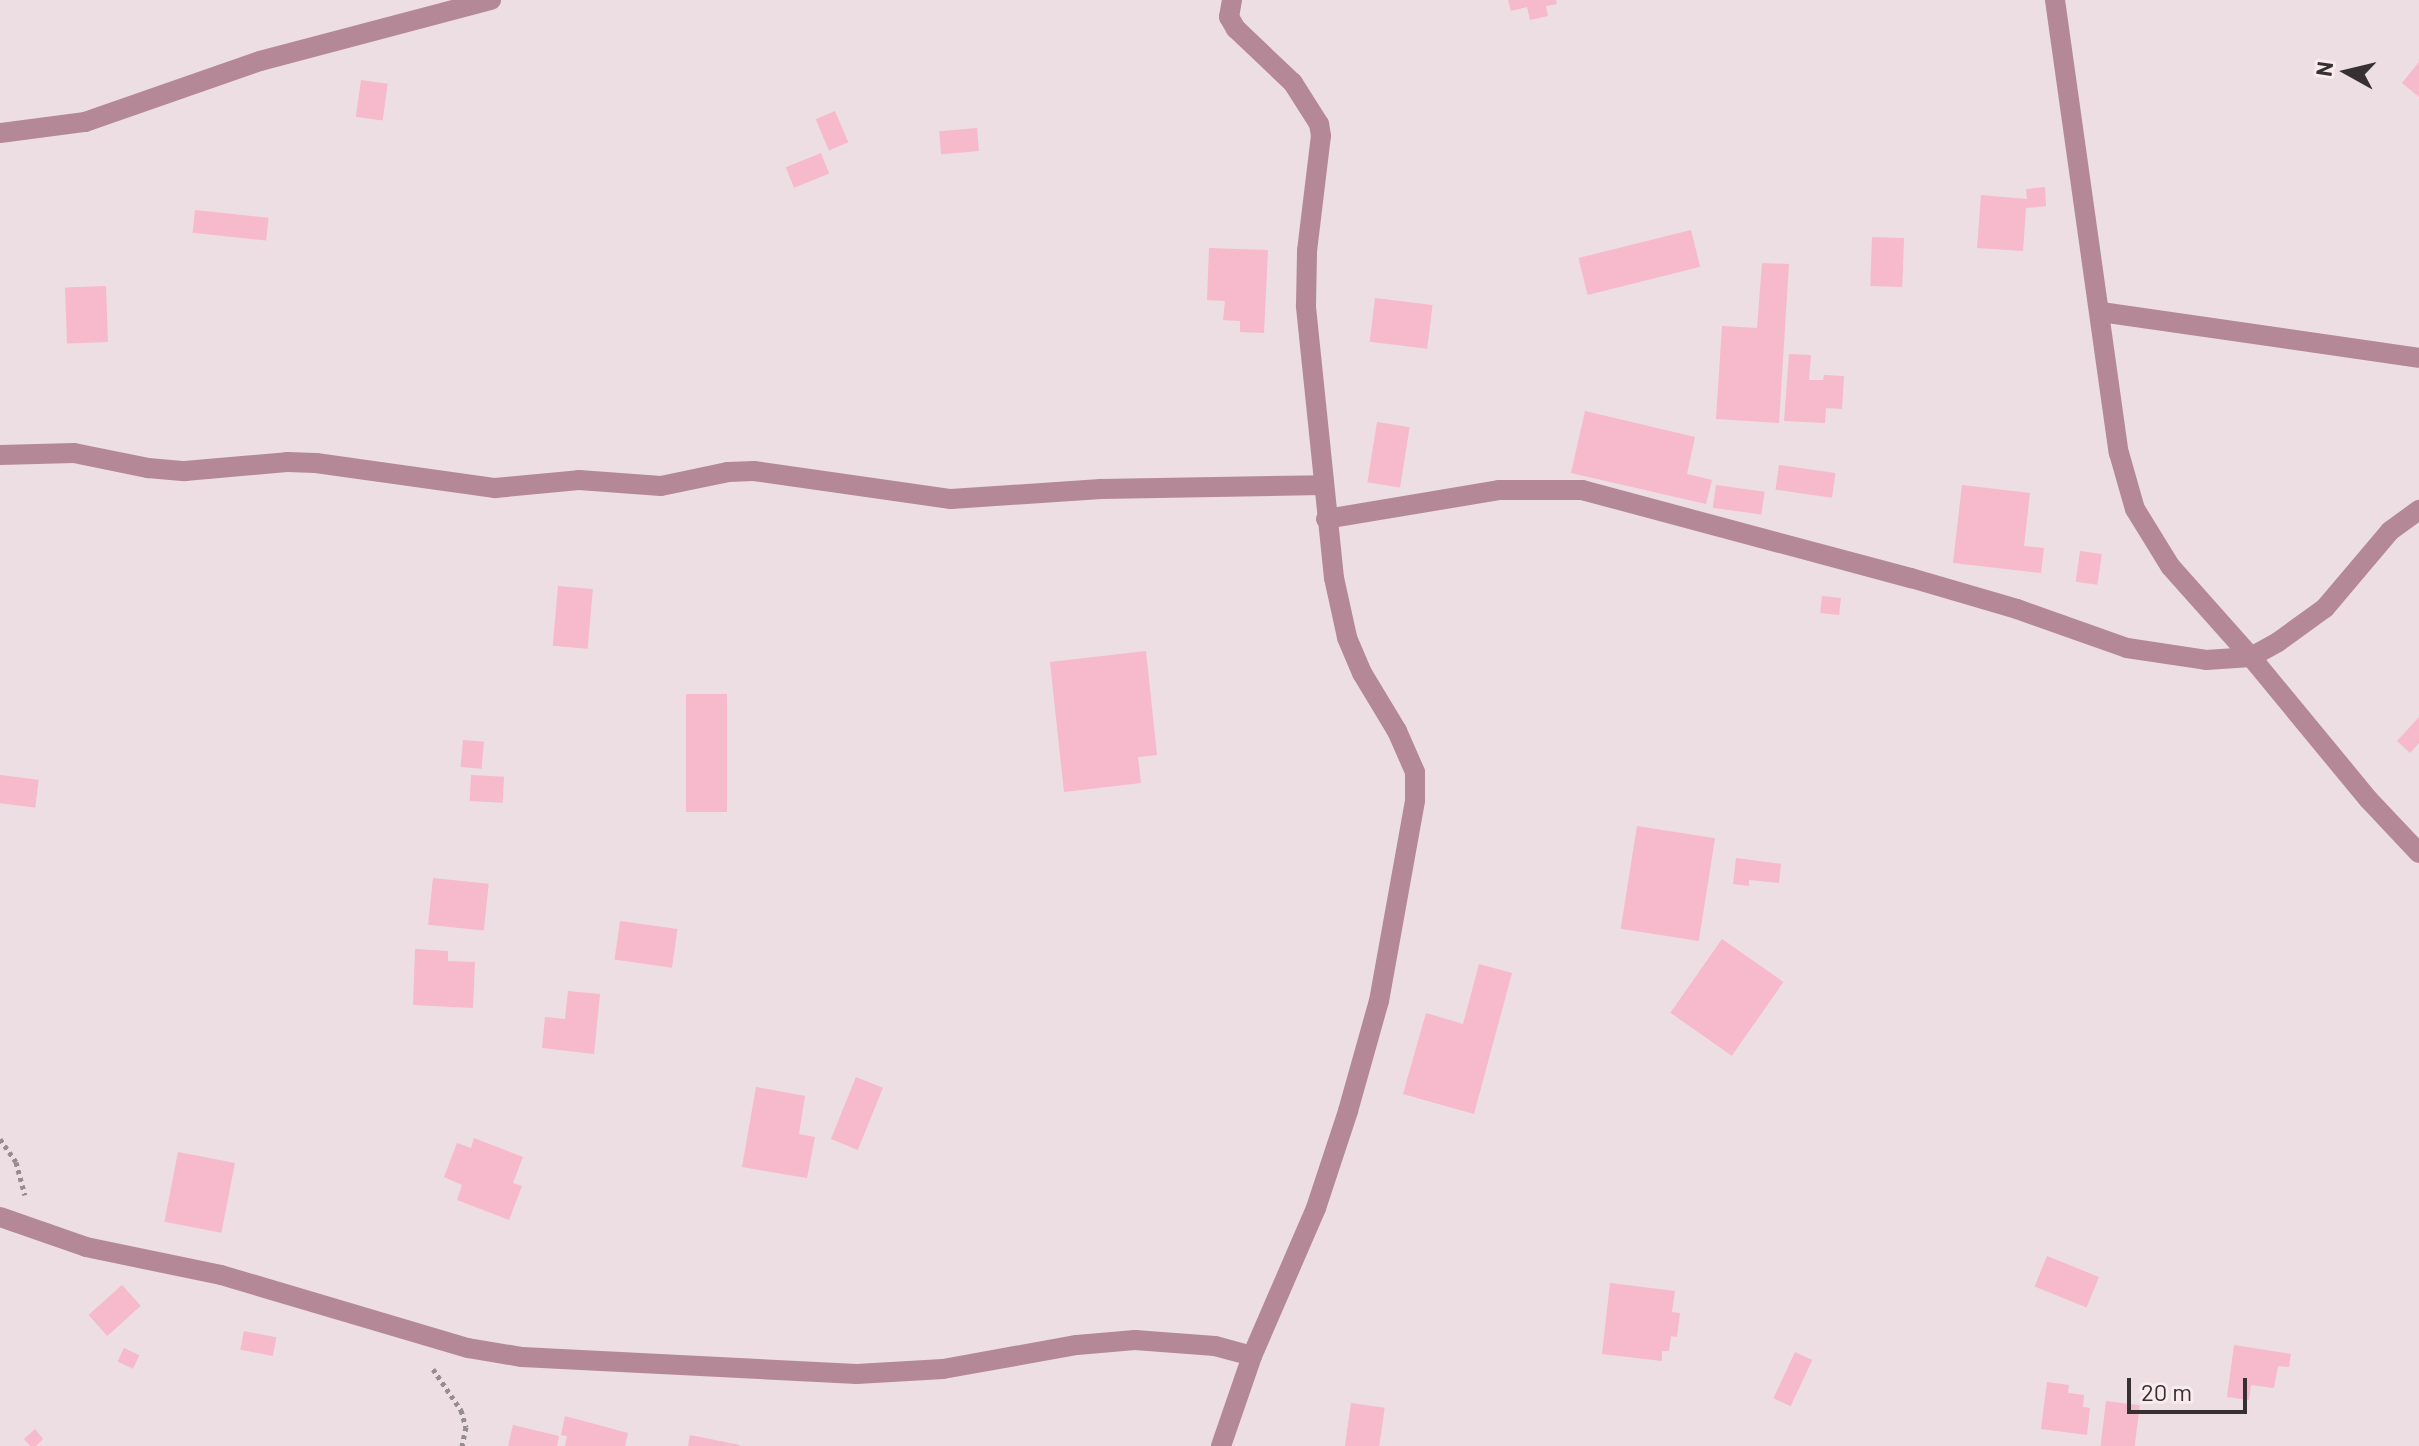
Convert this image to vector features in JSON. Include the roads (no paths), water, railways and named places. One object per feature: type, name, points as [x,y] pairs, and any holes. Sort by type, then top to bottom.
[{"type":"street","points":[[0,133],[39,130],[99,118],[260,61],[491,0]]},
{"type":"street","points":[[1221,1446],[1252,1356],[1316,1208],[1348,1111],[1379,1001],[1415,800],[1415,772],[1397,731],[1362,673],[1347,637],[1326,519],[1306,305],[1307,251],[1321,136],[1311,108],[1293,83],[1236,29],[1229,17],[1232,0]]},
{"type":"street","points":[[2055,0],[2119,453],[2135,509],[2170,566],[2251,657],[2369,800],[2419,853]]},
{"type":"street","points":[[2101,312],[2419,358]]},
{"type":"street","points":[[0,455],[74,453],[148,468],[185,471],[287,462],[316,463],[495,488],[579,480],[674,485],[728,472],[754,471],[951,499],[1101,489],[1323,485]]},
{"type":"street","points":[[1326,519],[1499,490],[1582,490],[1927,582],[2127,648],[2176,658],[2251,657],[2325,608],[2390,531],[2419,510]]},
{"type":"street","points":[[0,1217],[86,1247],[221,1275],[468,1348],[522,1357],[857,1374],[943,1369],[1077,1345],[1135,1340],[1215,1346],[1252,1356]]}]
